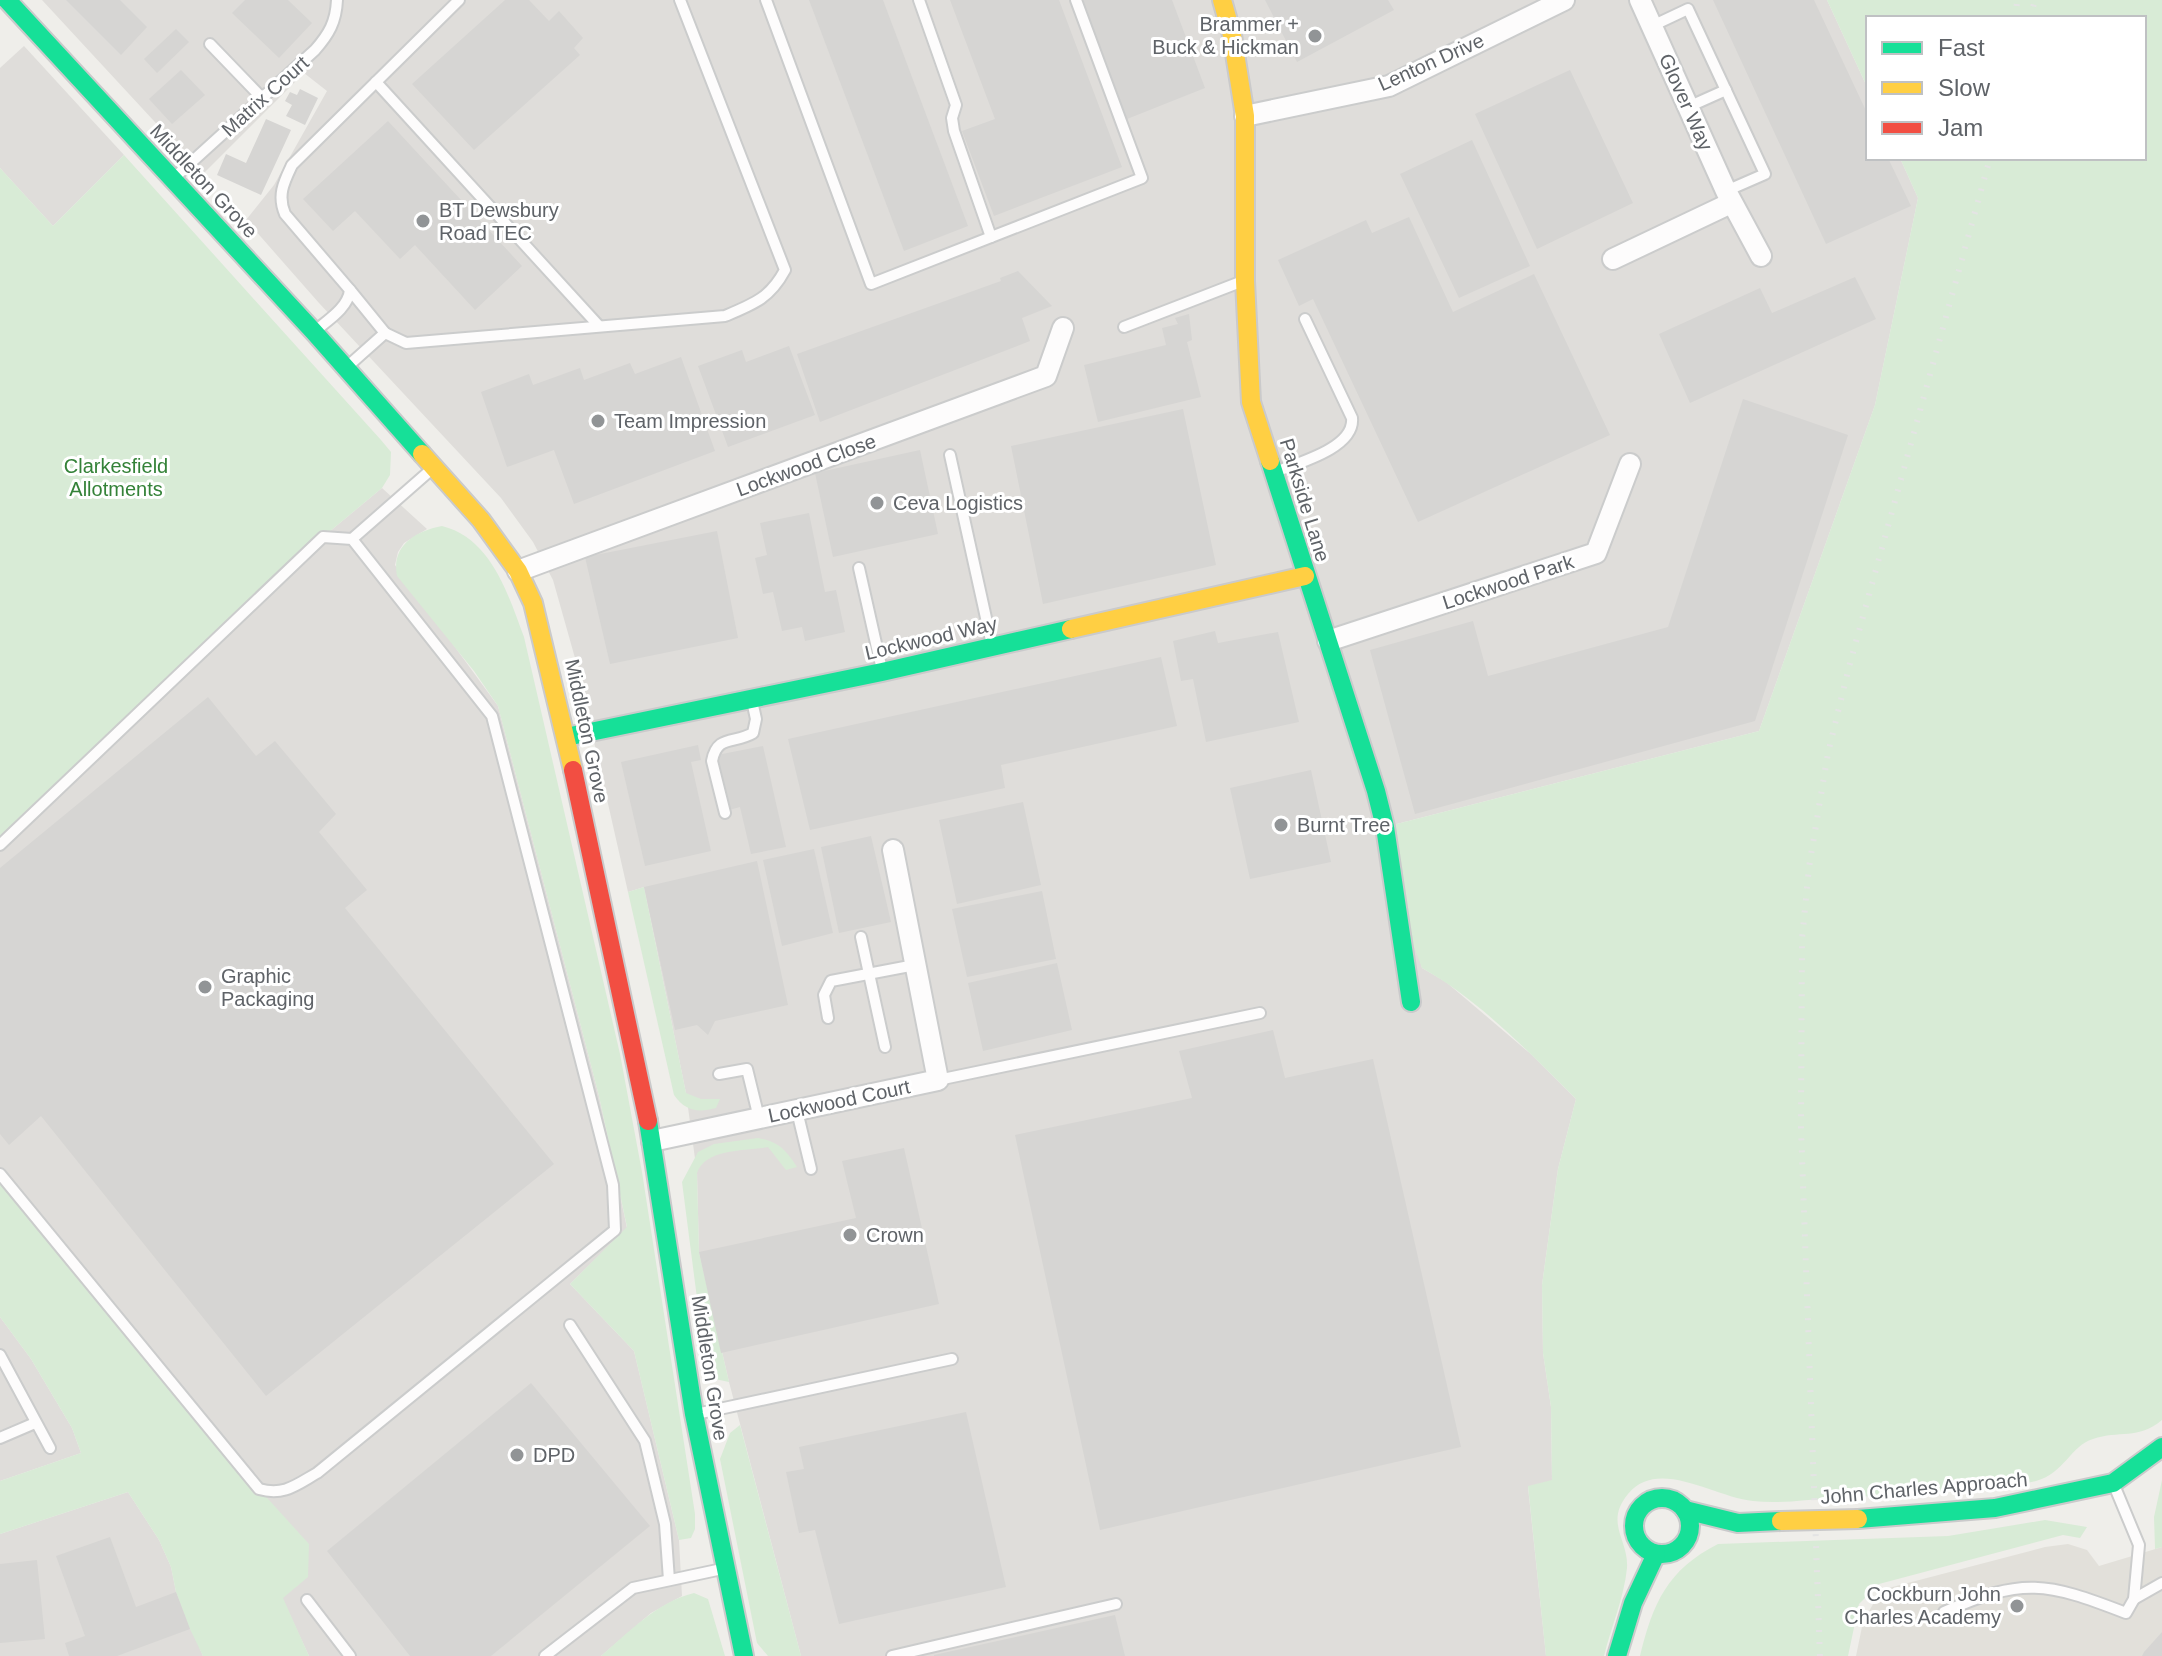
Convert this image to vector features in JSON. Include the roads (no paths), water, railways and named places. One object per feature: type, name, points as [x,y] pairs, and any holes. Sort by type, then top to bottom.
[{"type":"street","name":"Middleton Grove","points":[[7,0],[314,332],[481,520],[518,571],[533,603],[566,737],[652,1141],[694,1414],[744,1656]]},
{"type":"street","name":"Parkside Lane","points":[[1222,0],[1232,35],[1245,116],[1245,281],[1251,402],[1376,791],[1385,827],[1411,1002]]},
{"type":"street","name":"Lenton Drive","points":[[1245,116],[1389,86],[1564,0]]},
{"type":"street","name":"Glover Way","points":[[1640,0],[1729,197],[1761,256]]},
{"type":"street","points":[[1613,259],[1729,197]]},
{"type":"street","name":"Lockwood Close","points":[[518,571],[1046,376],[1063,328]]},
{"type":"street","name":"Lockwood Park","points":[[1328,641],[1596,553],[1630,464]]},
{"type":"street","name":"Lockwood Way","points":[[566,737],[882,672],[1305,576]]},
{"type":"street","name":"Lockwood Court","points":[[652,1141],[938,1080],[893,850]]},
{"type":"street","points":[[2113,1483],[2162,1447]]},
{"type":"street","name":"John Charles Approach","points":[[1738,1523],[1686,1542],[1672,1552],[1656,1554],[1636,1537],[1634,1528],[1638,1510],[1652,1499],[1662,1498],[1671,1499],[1685,1510],[1738,1523],[1858,1519],[1995,1508],[2113,1483]]},
{"type":"street","points":[[1685,1510],[1690,1526],[1686,1542]]},
{"type":"street","points":[[1617,1656],[1626,1620],[1644,1574],[1656,1554]]},
{"type":"lane","name":"Matrix Court","points":[[173,180],[329,33],[335,19],[337,0]]},
{"type":"lane","points":[[459,0],[292,165],[280,199],[285,214],[385,333],[406,343],[725,316],[775,290],[785,270],[680,0]]},
{"type":"lane","points":[[766,0],[871,284],[1142,178],[1076,0]]},
{"type":"lane","points":[[919,0],[956,105],[952,118],[954,131],[991,237]]},
{"type":"lane","points":[[1652,26],[1688,9],[1765,174],[1729,197]]},
{"type":"lane","points":[[210,44],[262,98]]},
{"type":"lane","points":[[376,82],[599,326]]},
{"type":"lane","points":[[1688,107],[1726,90]]},
{"type":"lane","points":[[1124,327],[1245,281]]},
{"type":"lane","points":[[314,332],[340,310],[350,297],[350,290]]},
{"type":"lane","points":[[1273,473],[1339,444],[1348,436],[1352,425],[1352,418],[1305,319]]},
{"type":"lane","points":[[345,369],[385,333]]},
{"type":"lane","points":[[950,455],[992,647]]},
{"type":"lane","points":[[0,845],[323,537],[352,539],[434,467]]},
{"type":"lane","points":[[0,1174],[259,1489],[274,1494],[317,1473],[615,1230],[613,1185],[492,716],[352,539]]},
{"type":"lane","points":[[859,568],[882,672]]},
{"type":"lane","points":[[725,813],[712,761],[716,748],[724,741],[753,733],[756,719],[751,699]]},
{"type":"lane","points":[[861,937],[885,1047]]},
{"type":"lane","points":[[828,1018],[824,995],[831,981],[915,965]]},
{"type":"lane","points":[[938,1080],[1260,1013]]},
{"type":"lane","points":[[719,1074],[747,1069],[759,1118]]},
{"type":"lane","points":[[797,1111],[811,1169]]},
{"type":"lane","points":[[570,1325],[645,1441],[665,1524],[669,1580]]},
{"type":"lane","points":[[0,1355],[50,1448]]},
{"type":"lane","points":[[694,1414],[952,1359]]},
{"type":"lane","points":[[0,1438],[35,1423]]},
{"type":"lane","points":[[1944,1612],[1986,1594],[2029,1586],[2072,1592],[2126,1613],[2134,1599],[2139,1545],[2113,1483]]},
{"type":"lane","points":[[545,1656],[633,1588],[724,1568]]},
{"type":"lane","points":[[2134,1599],[2162,1583]]},
{"type":"lane","points":[[307,1600],[350,1656]]},
{"type":"lane","points":[[892,1656],[1116,1604]]},
{"type":"railway","points":[[2016,16],[2017,0]]},
{"type":"railway","points":[[2031,16],[2035,0]]},
{"type":"railway","points":[[1820,1656],[1801,1128],[1802,939],[1809,867],[1828,753],[1849,667],[1989,160]]},
{"type":"place","name":"Brammer + Buck & Hickman","points":[[1315,36]]},
{"type":"place","name":"BT Dewsbury Road TEC","points":[[423,221]]},
{"type":"place","name":"Team Impression","points":[[598,421]]},
{"type":"place","name":"Ceva Logistics","points":[[877,503]]},
{"type":"place","name":"Burnt Tree","points":[[1281,825]]},
{"type":"place","name":"Graphic Packaging","points":[[205,987]]},
{"type":"place","name":"Crown","points":[[850,1235]]},
{"type":"place","name":"DPD","points":[[517,1455]]},
{"type":"place","name":"Cockburn John Charles Academy","points":[[2017,1606]]},
{"type":"park label","name":"Clarkesfield Allotments","points":[[116,478]]}]
